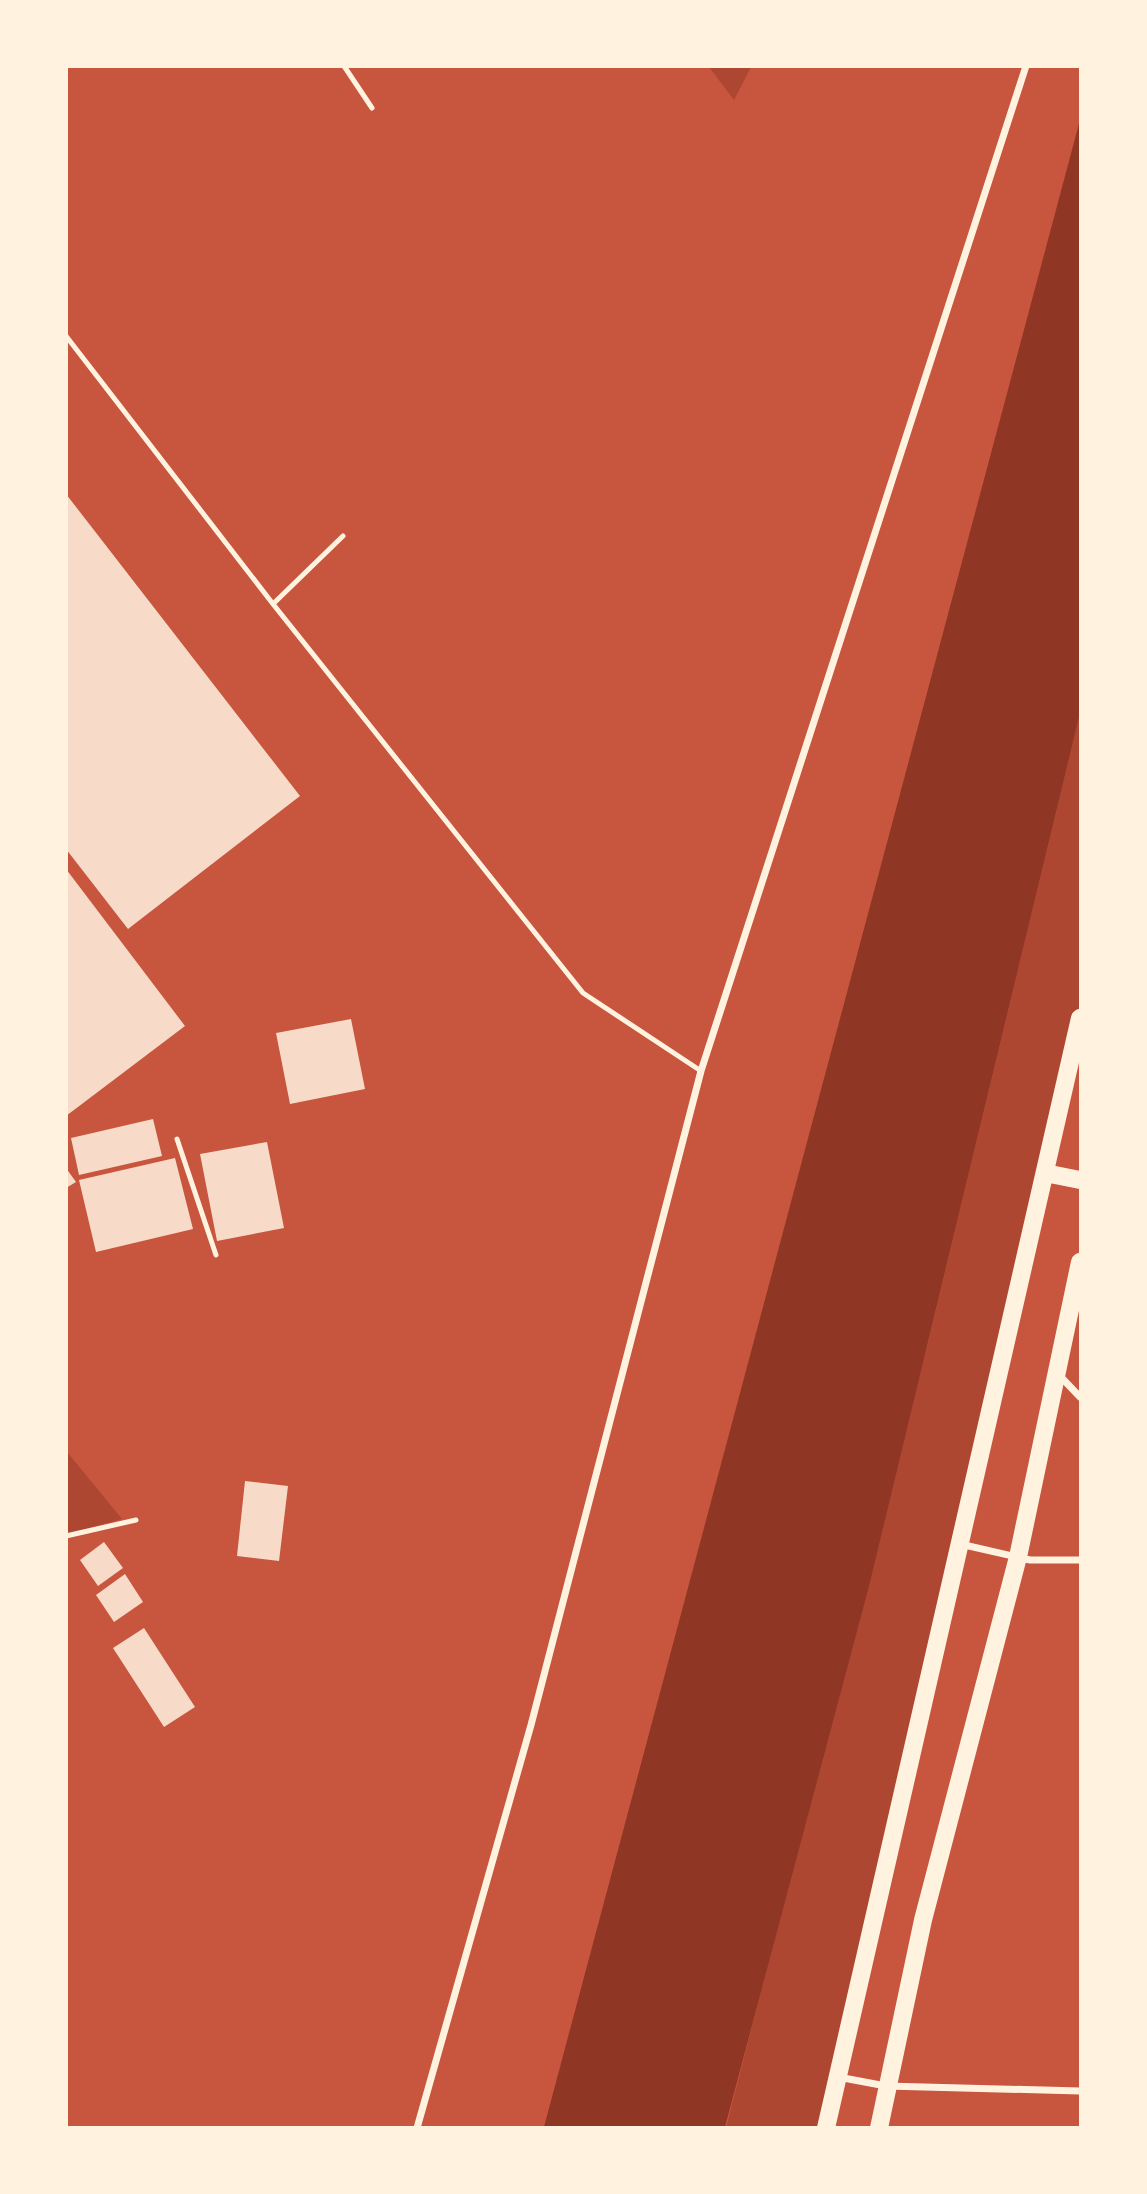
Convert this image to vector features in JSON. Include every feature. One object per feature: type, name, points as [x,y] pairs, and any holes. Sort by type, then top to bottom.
[{"type":"main road","points":[[826,2127],[1080,1018]]},
{"type":"main road","points":[[1045,1173],[1080,1180]]},
{"type":"main road","points":[[879,2127],[923,1920],[1018,1557],[1080,1262]]},
{"type":"street","points":[[417,2127],[531,1726],[701,1071],[1026,66]]},
{"type":"street","points":[[1056,1372],[1080,1397]]},
{"type":"street","points":[[960,1544],[1053,1562],[1080,1560]]},
{"type":"street","points":[[838,2077],[886,2086],[1080,2091]]},
{"type":"lane","points":[[345,66],[372,108]]},
{"type":"lane","points":[[66,336],[273,604],[583,993],[701,1071]]},
{"type":"lane","points":[[273,604],[343,536]]},
{"type":"lane","points":[[177,1139],[216,1255]]},
{"type":"lane","points":[[66,1536],[136,1520]]},
{"type":"shaded area","points":[[709,67],[751,67],[734,100]]},
{"type":"shaded area","points":[[1080,120],[1080,713],[869,1586],[725,2127],[544,2127]]},
{"type":"shaded area","points":[[1080,713],[1080,1018],[826,2127],[726,2128],[928,1343]]},
{"type":"shaded area","points":[[67,1452],[122,1519],[67,1534]]},
{"type":"building","points":[[66,494],[300,796],[128,929],[66,849]]},
{"type":"building","points":[[66,869],[185,1026],[66,1116]]},
{"type":"building","points":[[351,1019],[365,1089],[290,1104],[276,1033]]},
{"type":"building","points":[[153,1119],[162,1156],[79,1175],[71,1138]]},
{"type":"building","points":[[267,1142],[284,1228],[217,1241],[200,1154]]},
{"type":"building","points":[[175,1158],[193,1229],[96,1252],[79,1180]]},
{"type":"building","points":[[66,1168],[76,1182],[66,1188]]},
{"type":"building","points":[[245,1481],[288,1486],[279,1561],[237,1556]]},
{"type":"building","points":[[104,1542],[123,1568],[98,1586],[80,1560]]},
{"type":"building","points":[[125,1574],[143,1602],[114,1622],[96,1595]]},
{"type":"building","points":[[144,1628],[195,1707],[164,1727],[113,1648]]}]
